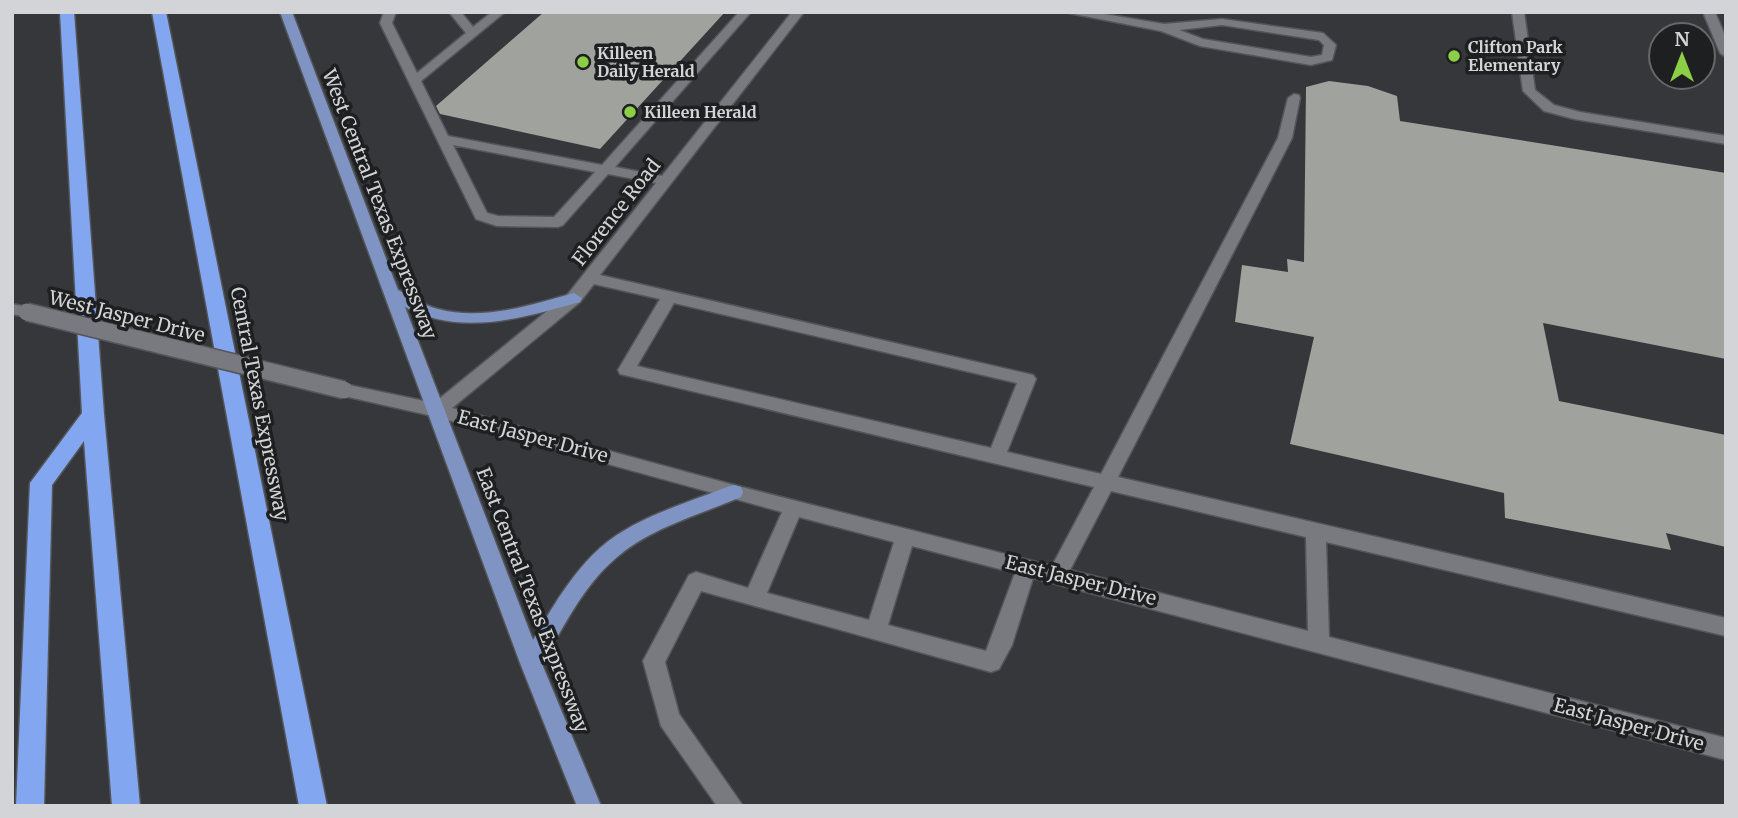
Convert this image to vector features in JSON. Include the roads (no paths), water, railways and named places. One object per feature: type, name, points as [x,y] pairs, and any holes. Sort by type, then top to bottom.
[{"type":"highway","points":[[67,12],[93,414],[126,806]]},
{"type":"highway","name":"Central Texas Expressway","points":[[159,12],[313,806]]},
{"type":"highway","points":[[30,806],[41,483],[93,414]]},
{"type":"main road","name":"West Central Texas Expressway","points":[[286,12],[437,410]]},
{"type":"main road","points":[[394,294],[438,315],[477,318],[526,312],[574,298]]},
{"type":"main road","name":"East Central Texas Expressway","points":[[437,410],[531,663],[589,806]]},
{"type":"main road","points":[[531,663],[583,580],[619,544],[657,524],[734,492]]},
{"type":"street","points":[[390,12],[386,23],[481,216],[497,220],[558,222],[745,12]]},
{"type":"street","points":[[455,12],[473,34]]},
{"type":"street","points":[[415,80],[499,12]]},
{"type":"street","name":"Florence Road","points":[[437,410],[574,298],[798,12]]},
{"type":"street","points":[[1070,12],[1164,28],[1200,42],[1311,61],[1328,57],[1330,45],[1323,37],[1222,22],[1164,28]]},
{"type":"street","points":[[1518,12],[1529,91],[1549,108],[1579,116],[1726,141]]},
{"type":"street","points":[[1709,12],[1726,53]]},
{"type":"street","points":[[1058,574],[1285,138],[1294,98]]},
{"type":"street","points":[[444,139],[667,181]]},
{"type":"street","points":[[591,278],[1027,379],[997,455]]},
{"type":"street","points":[[670,296],[626,370],[1726,627]]},
{"type":"street","name":"West Jasper Drive","points":[[20,311],[437,410]]},
{"type":"street","name":"East Jasper Drive","points":[[437,410],[794,508],[1058,574],[1726,749]]},
{"type":"street","points":[[754,598],[794,508]]},
{"type":"street","points":[[1316,532],[1319,643]]},
{"type":"street","points":[[876,631],[906,535]]},
{"type":"street","points":[[731,806],[669,719],[654,661],[696,581],[991,662],[1001,645],[1027,566]]},
{"type":"place","name":"Clifton Park Elementary","points":[[1454,56]]},
{"type":"place","name":"Killeen Daily Herald","points":[[583,62]]},
{"type":"place","name":"Killeen Herald","points":[[630,112]]}]
